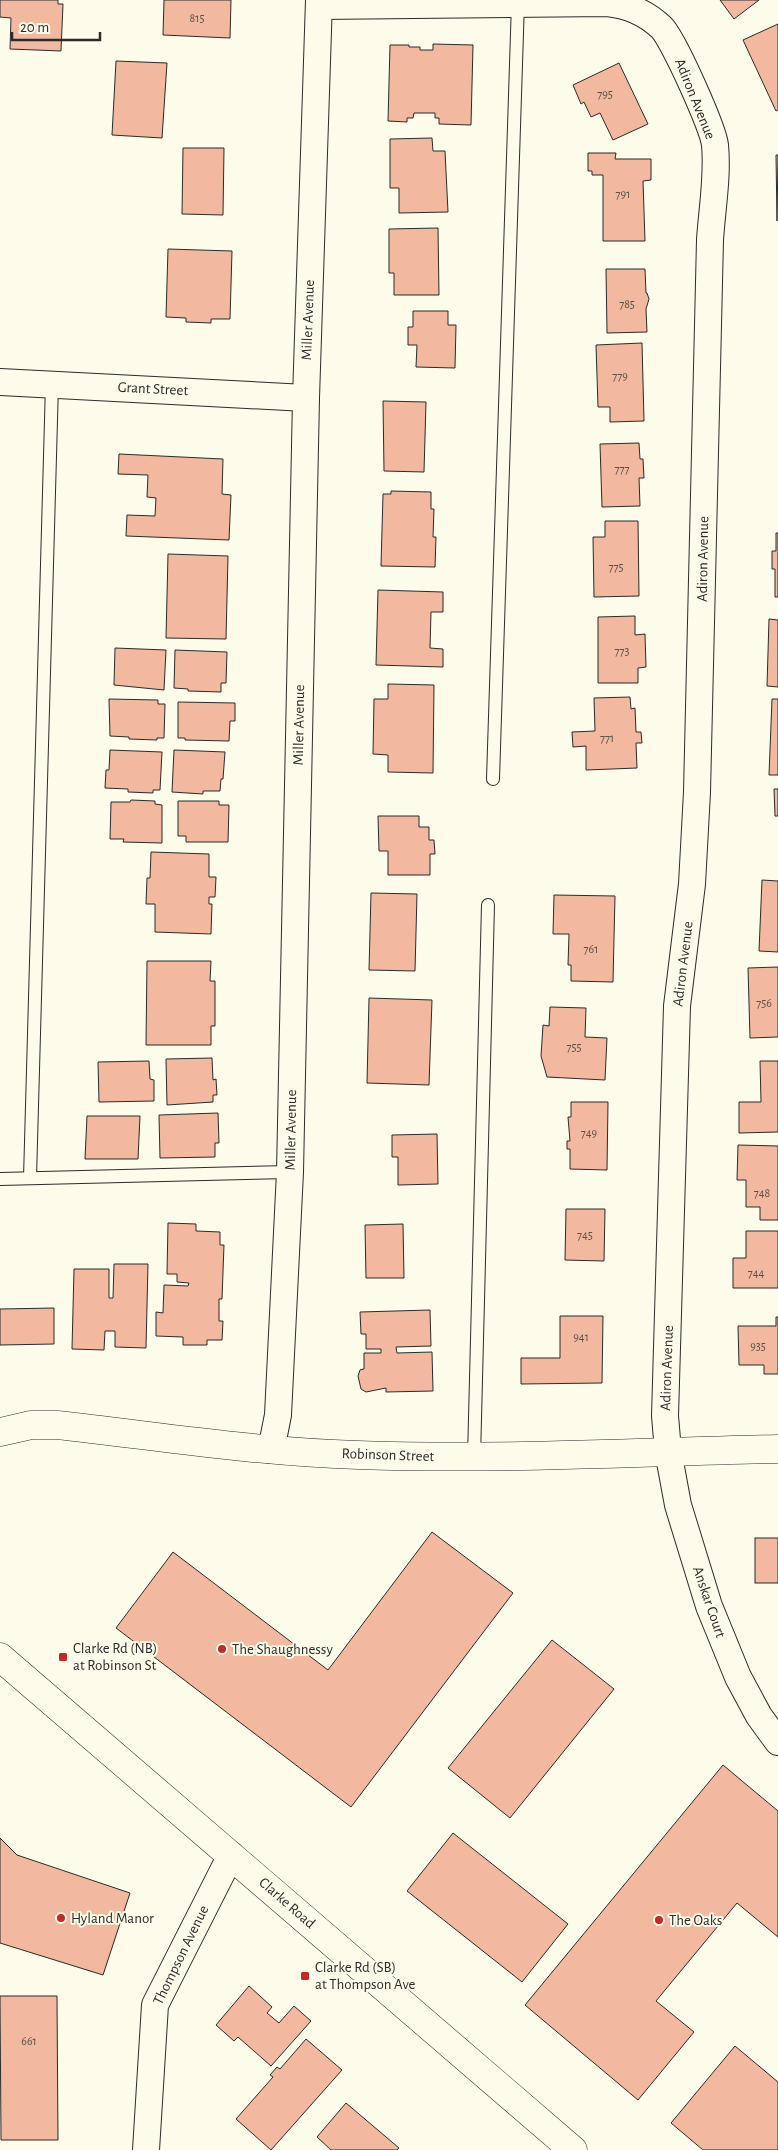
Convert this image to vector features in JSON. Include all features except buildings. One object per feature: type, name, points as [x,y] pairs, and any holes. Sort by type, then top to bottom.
[{"type":"street","name":"Adiron Avenue","points":[[319,3],[518,2],[607,3],[624,5],[649,17],[663,29],[672,44],[710,128],[715,144],[697,792],[692,884],[677,1006],[665,1416],[668,1451]]},
{"type":"street","name":"Miller Avenue","points":[[271,1450],[278,1415],[290,1172],[306,398],[319,3]]},
{"type":"street","name":"Grant Street","points":[[0,382],[306,398]]},
{"type":"street","name":"Robinson Street","points":[[0,1432],[31,1426],[57,1425],[271,1450],[356,1455],[474,1458],[778,1449]]},
{"type":"street","name":"Anskar Court","points":[[668,1451],[678,1505],[709,1606],[738,1677],[759,1716],[778,1742]]},
{"type":"street","name":"Clarke Road","points":[[0,1657],[572,2150]]},
{"type":"street","name":"Thompson Avenue","points":[[146,2150],[155,2005],[231,1855]]},
{"type":"lane","points":[[493,779],[518,2]]},
{"type":"lane","points":[[30,1178],[52,384]]},
{"type":"lane","points":[[474,1458],[488,905]]},
{"type":"lane","points":[[0,1179],[290,1172]]},
{"type":"place","name":"The Shaughnessy","points":[[222,1649]]},
{"type":"place","name":"Clarke Rd (NB) at Robinson St","points":[[63,1657]]},
{"type":"place","name":"Hyland Manor","points":[[61,1918]]},
{"type":"place","name":"The Oaks","points":[[659,1920]]},
{"type":"place","name":"Clarke Rd (SB) at Thompson Ave","points":[[305,1976]]}]
